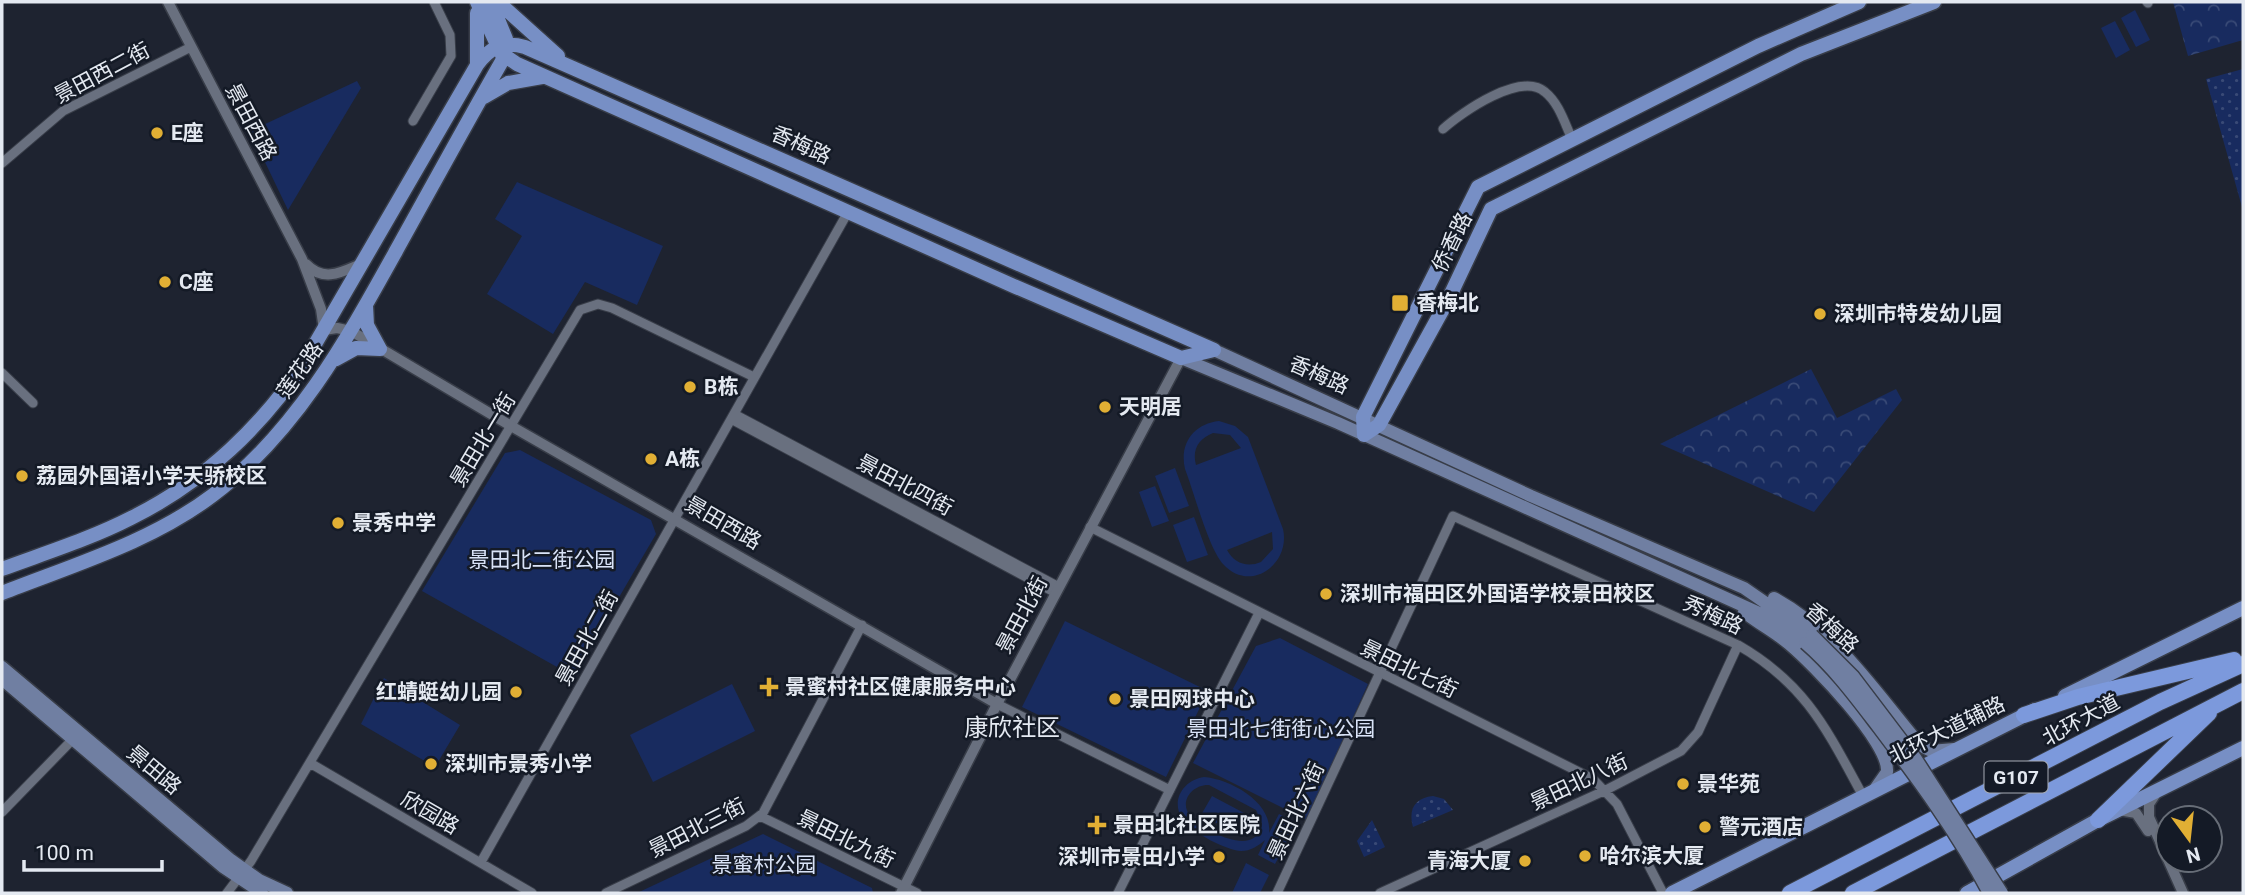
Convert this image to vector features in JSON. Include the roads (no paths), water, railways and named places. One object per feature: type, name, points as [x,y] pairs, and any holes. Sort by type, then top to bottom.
[{"type":"highway","points":[[2024,715],[2078,697],[2243,658]]},
{"type":"highway","name":"北环大道","points":[[1790,893],[2160,702],[2243,664]]},
{"type":"highway","name":"G107","points":[[1853,893],[2243,691]]},
{"type":"highway","points":[[2098,820],[2162,761],[2218,703]]},
{"type":"main road","points":[[476,2],[502,48]]},
{"type":"main road","points":[[476,2],[479,35],[477,65]]},
{"type":"main road","points":[[491,2],[502,48]]},
{"type":"main road","points":[[498,2],[543,44],[579,70]]},
{"type":"main road","name":"侨香路","points":[[1364,435],[1363,417],[1478,187],[1758,46],[1859,2]]},
{"type":"main road","name":"侨香路","points":[[1364,435],[1379,425],[1449,298],[1491,209],[1791,58],[1934,2]]},
{"type":"main road","name":"香梅路","points":[[502,48],[525,47],[579,70],[1192,340],[1531,496],[1744,588],[1848,670],[1922,768],[2001,893]]},
{"type":"main road","name":"莲花路","points":[[2,569],[123,523],[186,485],[224,456],[265,415],[295,377],[324,330],[477,65],[502,48]]},
{"type":"main road","name":"莲花路","points":[[2,593],[136,539],[212,496],[242,471],[284,429],[330,364],[366,305],[476,106],[502,48]]},
{"type":"main road","name":"香梅路","points":[[502,48],[548,78],[1016,288],[1364,435],[1769,617],[1809,639],[1925,789],[1989,893]]},
{"type":"main road","points":[[476,106],[491,91],[508,83],[529,78],[548,78]]},
{"type":"main road","points":[[424,156],[431,155],[440,159],[442,168]]},
{"type":"main road","points":[[1016,288],[1024,285],[1028,278],[1027,270],[1021,264]]},
{"type":"main road","points":[[330,364],[352,349],[380,349],[367,325],[366,305]]},
{"type":"main road","points":[[1181,358],[1192,340]]},
{"type":"main road","points":[[1181,358],[1214,350]]},
{"type":"main road","points":[[1744,588],[1771,597],[1815,625],[1859,668],[1927,750],[1939,752],[1958,749]]},
{"type":"main road","points":[[1734,602],[1812,665],[1883,751],[1887,772],[1867,794]]},
{"type":"main road","name":"北环大道辅路","points":[[1672,893],[2243,608]]},
{"type":"main road","name":"景田路","points":[[2,667],[76,736]]},
{"type":"main road","name":"景田路","points":[[2,679],[76,736],[262,893]]},
{"type":"main road","points":[[1883,751],[1904,747],[1908,729]]},
{"type":"main road","points":[[1967,893],[2098,820],[2243,748]]},
{"type":"main road","name":"景田路","points":[[242,875],[287,893]]},
{"type":"street","name":"景田西路","points":[[168,2],[302,259],[321,309],[324,330],[351,331],[511,426],[997,704],[1170,790]]},
{"type":"street","points":[[413,121],[447,64],[452,49],[450,35],[434,2]]},
{"type":"street","name":"景田西二街","points":[[2,163],[71,106],[191,47]]},
{"type":"street","points":[[1443,129],[1468,109],[1510,89],[1530,85],[1539,88],[1553,100],[1572,139]]},
{"type":"street","name":"景田北二街","points":[[481,862],[848,212]]},
{"type":"street","points":[[302,259],[313,271],[326,275],[363,263]]},
{"type":"street","name":"景田北一街","points":[[228,893],[242,875],[310,764],[580,310],[593,304],[612,308],[754,377]]},
{"type":"street","name":"景田北街","points":[[902,890],[997,704],[1181,358]]},
{"type":"street","points":[[2,373],[33,403]]},
{"type":"street","name":"景田北四街","points":[[732,416],[1057,590]]},
{"type":"street","name":"秀梅路","points":[[1452,516],[1738,645],[1761,658],[1808,702],[1867,794]]},
{"type":"street","name":"景田北六街","points":[[1278,893],[1452,516]]},
{"type":"street","name":"景田北七街","points":[[1090,527],[1379,674],[1577,769],[1606,790],[1617,804],[1663,893]]},
{"type":"street","points":[[1118,893],[1259,613]]},
{"type":"street","name":"景田北三街","points":[[606,893],[746,826],[760,816],[769,805],[862,625]]},
{"type":"street","name":"景田北八街","points":[[1380,893],[1606,790],[1675,755],[1691,742],[1738,645]]},
{"type":"street","points":[[2,812],[76,736]]},
{"type":"street","name":"欣园路","points":[[310,764],[532,893]]},
{"type":"street","points":[[2157,792],[2149,803],[2146,818],[2176,893]]},
{"type":"street","points":[[2119,810],[2146,818],[2183,893]]},
{"type":"street","name":"景田北九街","points":[[760,816],[902,890],[917,893]]},
{"type":"place","name":"E座","points":[[157,133]]},
{"type":"place","name":"C座","points":[[165,282]]},
{"type":"place","name":"香梅北","points":[[1400,303]]},
{"type":"place","name":"深圳市特发幼儿园","points":[[1820,314]]},
{"type":"place","name":"B栋","points":[[690,387]]},
{"type":"place","name":"天明居","points":[[1105,407]]},
{"type":"place","name":"A栋","points":[[651,459]]},
{"type":"place","name":"荔园外国语小学天骄校区","points":[[22,476]]},
{"type":"place","name":"景秀中学","points":[[338,523]]},
{"type":"place","name":"深圳市福田区外国语学校景田校区","points":[[1326,594]]},
{"type":"place","name":"景蜜村社区健康服务中心","points":[[769,687]]},
{"type":"place","name":"红蜻蜓幼儿园","points":[[516,692]]},
{"type":"place","name":"景田网球中心","points":[[1115,699]]},
{"type":"place","name":"深圳市景秀小学","points":[[431,764]]},
{"type":"place","name":"景华苑","points":[[1683,784]]},
{"type":"place","name":"景田北社区医院","points":[[1097,825]]},
{"type":"place","name":"警元酒店","points":[[1705,827]]},
{"type":"place","name":"哈尔滨大厦","points":[[1585,856]]},
{"type":"place","name":"深圳市景田小学","points":[[1219,857]]},
{"type":"place","name":"青海大厦","points":[[1525,861]]},
{"type":"district","name":"康欣社区","points":[[1012,728]]},
{"type":"park label","name":"景田北二街公园","points":[[542,560]]},
{"type":"park label","name":"景田北七街街心公园","points":[[1281,729]]},
{"type":"park label","name":"景蜜村公园","points":[[764,865]]}]
